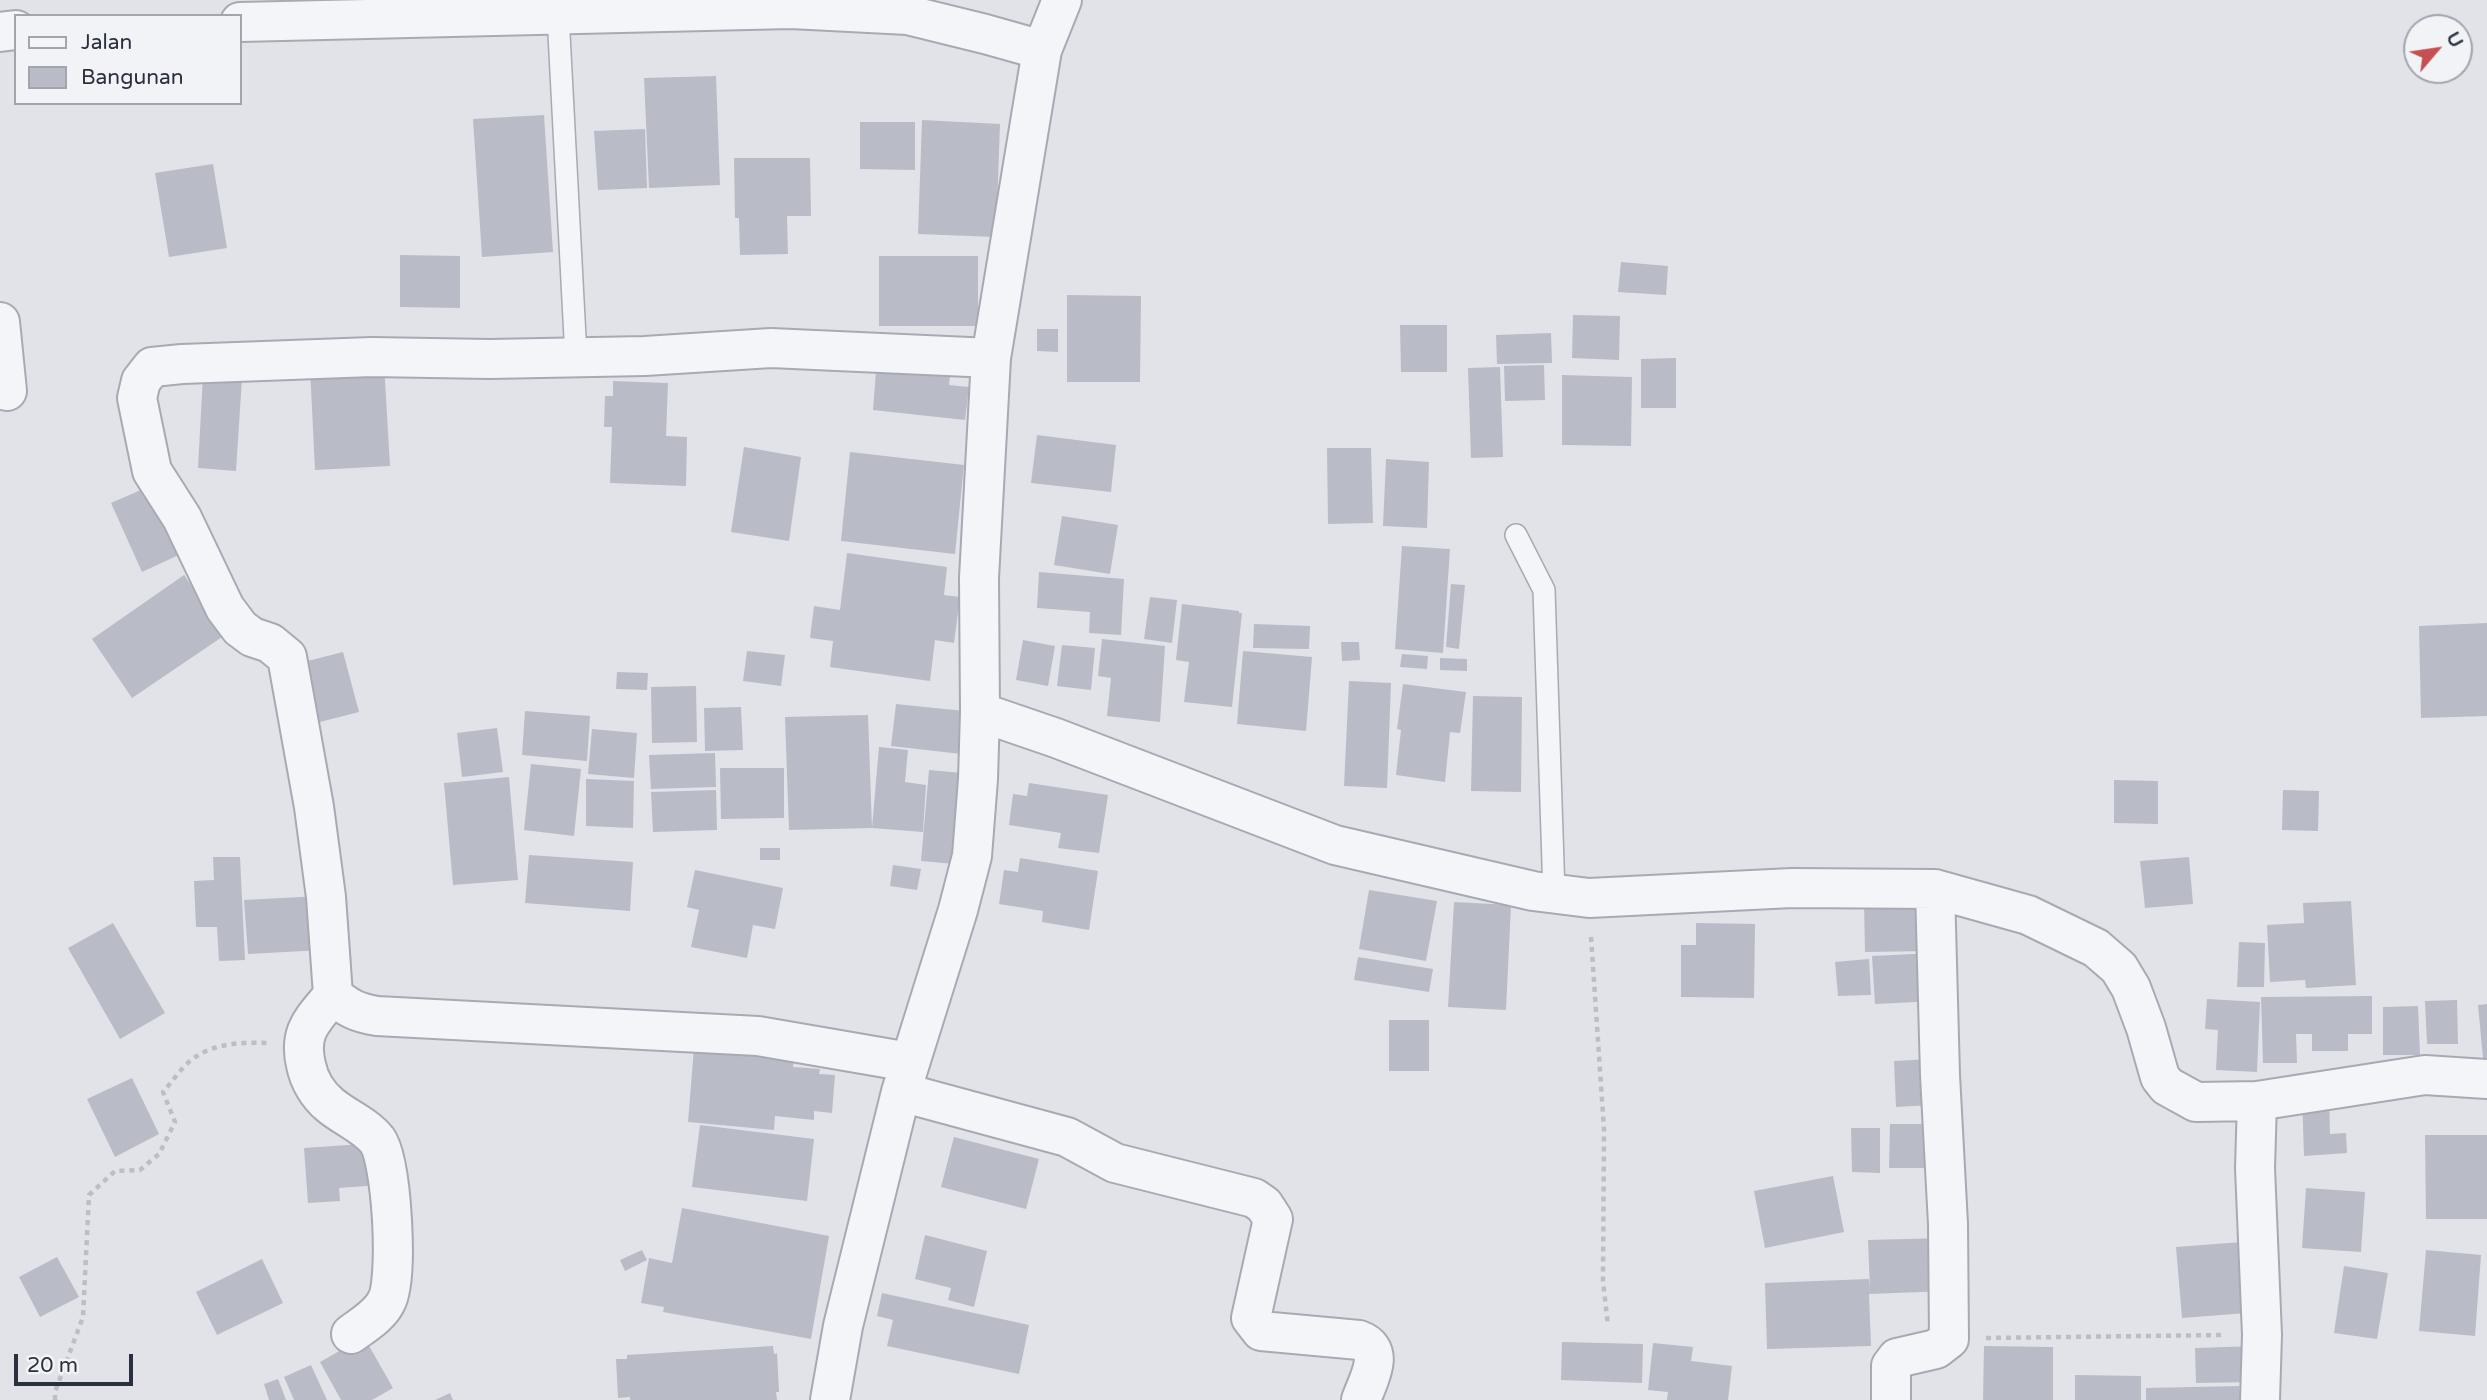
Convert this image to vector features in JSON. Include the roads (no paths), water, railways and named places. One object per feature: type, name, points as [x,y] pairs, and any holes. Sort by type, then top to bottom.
[{"type":"street","points":[[830,1400],[843,1326],[905,1077],[958,910],[972,856],[978,779],[979,578],[990,358],[1042,50],[1062,0]]},
{"type":"street","points":[[242,22],[791,9],[908,15],[1042,50]]},
{"type":"street","points":[[0,322],[7,391]]},
{"type":"street","points":[[351,1334],[373,1318],[387,1302],[393,1263],[392,1221],[384,1152],[377,1139],[328,1104],[309,1079],[303,1041],[312,1021],[333,995],[326,897],[314,807],[287,657],[270,643],[252,637],[240,628],[225,608],[182,518],[152,471],[137,398],[141,381],[152,367],[372,357],[490,359],[645,356],[771,348],[990,358]]},
{"type":"street","points":[[979,712],[1056,738],[1335,845],[1492,883],[1571,896],[1792,888],[1934,889],[2028,915],[2096,948],[2119,968],[2132,988],[2156,1069],[2167,1086],[2196,1102],[2257,1101],[2425,1075],[2487,1079]]},
{"type":"street","points":[[1891,1400],[1891,1366],[1897,1358],[1936,1349],[1950,1339],[1934,889]]},
{"type":"street","points":[[333,995],[359,1014],[377,1016],[758,1036],[905,1077],[1067,1137],[1115,1163],[1254,1199],[1264,1205],[1273,1219],[1251,1318],[1261,1331],[1359,1340],[1366,1343],[1373,1351],[1374,1361],[1362,1400]]},
{"type":"street","points":[[2257,1101],[2255,1168],[2262,1335],[2260,1400]]},
{"type":"lane","points":[[558,15],[576,357]]},
{"type":"lane","points":[[1516,535],[1544,590],[1571,896]]}]
